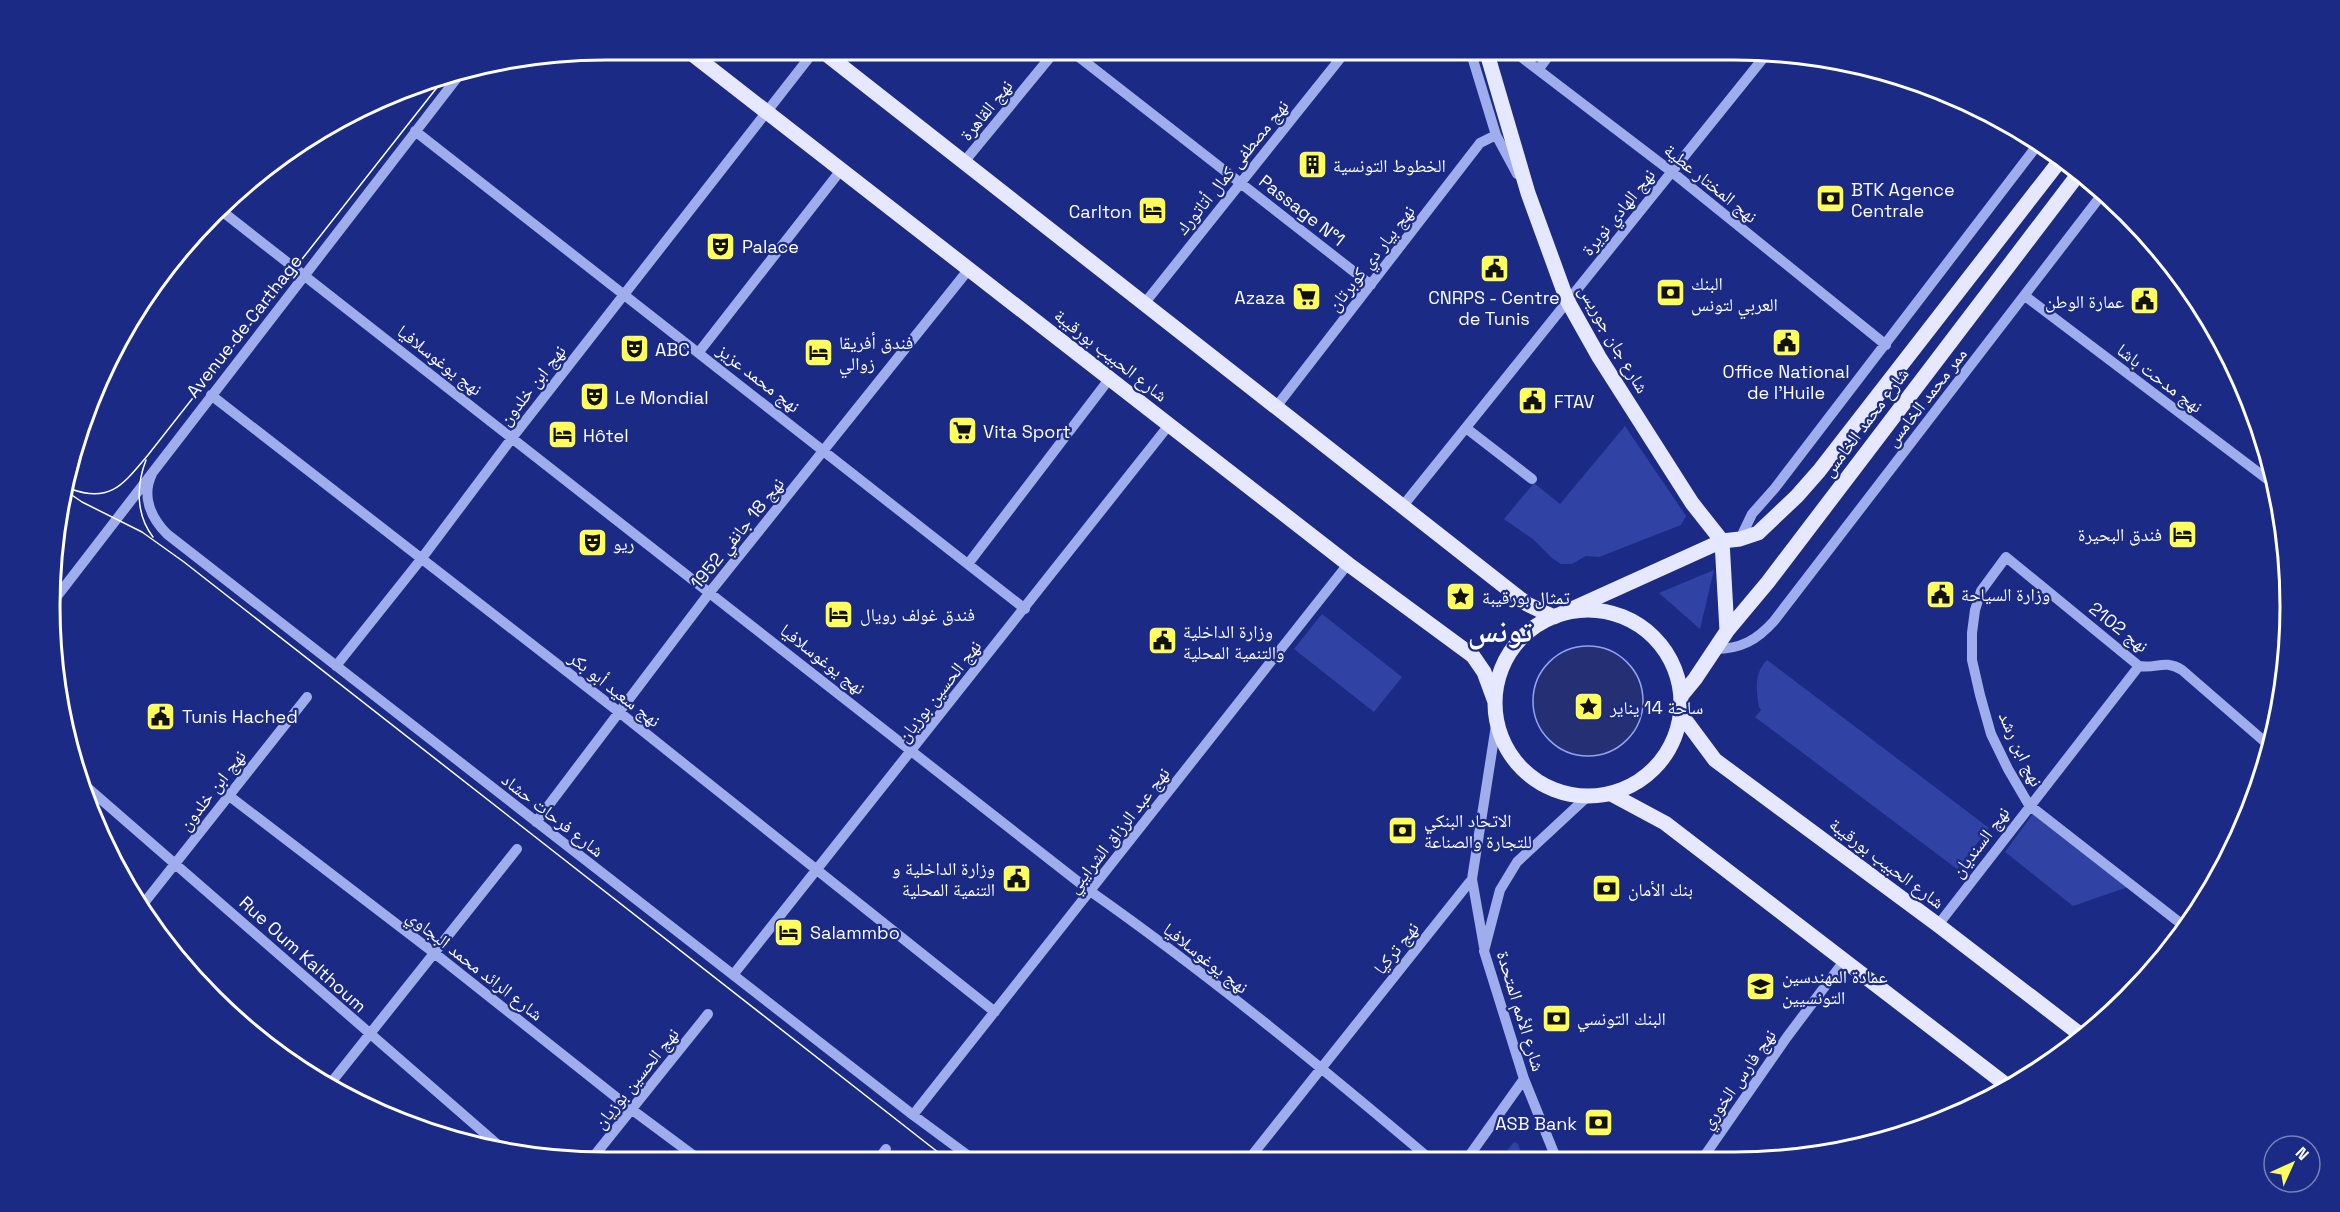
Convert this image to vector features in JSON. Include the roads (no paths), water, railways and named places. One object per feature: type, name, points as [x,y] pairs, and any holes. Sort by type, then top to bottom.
[{"type":"main road","name":"شارع الحبيب بورقيبة","points":[[700,60],[1348,564],[1473,656],[1484,672],[1495,702]]},
{"type":"main road","points":[[834,60],[1527,604],[1554,616]]},
{"type":"main road","name":"شارع جان جوريس","points":[[1489,60],[1527,193],[1567,300],[1599,357],[1692,503],[1722,541]]},
{"type":"main road","name":"شارع محمد الخامس","points":[[1554,616],[1722,541],[1740,539],[1758,533],[1774,520],[1820,471],[2056,166]]},
{"type":"main road","name":"شارع محمد الخامس","points":[[1681,696],[1727,631],[1768,582],[2074,180]]},
{"type":"main road","points":[[1722,541],[1727,631]]},
{"type":"main road","points":[[1596,611],[1622,617],[1651,635],[1663,648],[1675,671],[1681,696],[1677,732],[1669,749],[1658,764],[1645,777],[1629,787],[1611,794],[1588,796],[1552,789],[1536,780],[1522,768],[1510,753],[1502,737],[1495,702],[1496,690],[1507,657],[1518,642],[1544,621],[1554,616],[1570,612],[1596,611]]},
{"type":"main road","name":"شارع الحبيب بورقيبة","points":[[1680,713],[1714,760],[1938,925],[2076,1031]]},
{"type":"main road","points":[[1611,794],[1665,823],[2002,1082]]},
{"type":"street","name":"نهج ابن خلدون","points":[[336,666],[807,60]]},
{"type":"street","name":"نهج القاهرة","points":[[964,162],[1048,60]]},
{"type":"street","name":"Passage N°1","points":[[1083,60],[1371,285]]},
{"type":"street","name":"نهج مصطفى كمال أتاتورك","points":[[1144,304],[1339,60]]},
{"type":"street","points":[[1473,60],[1497,135],[1527,193]]},
{"type":"street","name":"نهج المختار عطية","points":[[1525,60],[1672,172],[1886,345]]},
{"type":"street","points":[[1538,70],[1546,60]]},
{"type":"street","name":"نهج الهادي نويرة","points":[[1402,507],[1761,61]]},
{"type":"street","name":"Avenue de Carthage","points":[[60,592],[453,82]]},
{"type":"street","name":"نهج محمد عزيز","points":[[415,131],[1025,609]]},
{"type":"street","name":"نهج بيار دي كوبرتان","points":[[1276,407],[1480,143],[1497,135]]},
{"type":"street","name":"شارع محمد الخامس","points":[[1740,539],[1752,514],[1775,488],[1886,345],[2034,150]]},
{"type":"street","points":[[699,352],[841,170]]},
{"type":"street","name":"ممر محمد الخامس","points":[[1715,649],[1742,646],[1755,639],[1773,621],[2098,199]]},
{"type":"street","name":"نهج يوغوسلافيا","points":[[226,214],[913,750],[1090,891],[1322,1068],[1422,1152]]},
{"type":"street","name":"نهج 18 جانفي 1952","points":[[536,822],[710,592],[969,269]]},
{"type":"street","name":"نهج مدحت باشا","points":[[2025,296],[2264,477]]},
{"type":"street","points":[[968,564],[1110,378]]},
{"type":"street","name":"نهج سعيد أبو بكر","points":[[211,395],[619,712],[995,1012]]},
{"type":"street","name":"نهج الحسين بوزيان","points":[[736,972],[1169,425]]},
{"type":"street","points":[[1466,428],[1532,479]]},
{"type":"street","name":"شارع فرحات حشاد","points":[[152,474],[148,486],[148,501],[153,516],[162,529],[536,822],[736,972],[913,1115],[963,1152]]},
{"type":"street","name":"نهج 2102","points":[[2006,557],[2139,666],[2166,663],[2174,665],[2263,740]]},
{"type":"street","name":"نهج ابن رشد","points":[[2006,557],[1981,591],[1975,610],[1972,633],[1972,660],[1991,734],[2029,805],[2179,922]]},
{"type":"street","name":"نهج عبد الرزاق الشرايبي","points":[[913,1115],[1348,564]]},
{"type":"street","name":"نهج السنديان","points":[[1938,925],[2139,666]]},
{"type":"street","name":"نهج ابن خلدون","points":[[146,900],[307,697]]},
{"type":"street","points":[[1484,951],[1472,879],[1497,719]]},
{"type":"street","name":"Rue Oum Kalthoum","points":[[93,792],[493,1140]]},
{"type":"street","name":"شارع الرائد محمد البجاوي","points":[[228,795],[689,1152]]},
{"type":"street","name":"شارع الأمم المتحدة","points":[[1554,1152],[1524,1079],[1484,951],[1500,890],[1513,869],[1588,796]]},
{"type":"street","points":[[334,1079],[517,849]]},
{"type":"street","name":"نهج تركيا","points":[[1255,1152],[1472,879]]},
{"type":"street","name":"نهج فارس الخوري","points":[[1707,1152],[1787,1037],[1844,961]]},
{"type":"street","name":"نهج الحسين بوزيان","points":[[597,1152],[708,1014]]},
{"type":"street","points":[[1472,1152],[1524,1079]]},
{"type":"tram line","points":[[73,489],[97,494],[107,492],[124,482],[148,455],[437,87]]},
{"type":"tram line","points":[[146,460],[140,480],[139,500],[143,519],[153,537]]},
{"type":"tram line","points":[[71,495],[142,532],[184,562],[938,1152]]},
{"type":"place","name":"الخطوط التونسية","points":[[1312,165]]},
{"type":"place","name":"BTK Agence Centrale","points":[[1830,199]]},
{"type":"place","name":"Carlton","points":[[1153,211]]},
{"type":"place","name":"Palace","points":[[721,246]]},
{"type":"place","name":"CNRPS - Centre de Tunis","points":[[1494,268]]},
{"type":"place","name":"البنك العربي لتونس","points":[[1670,293]]},
{"type":"place","name":"Azaza","points":[[1306,297]]},
{"type":"place","name":"عمارة الوطن","points":[[2145,301]]},
{"type":"place","name":"Office National de l'Huile","points":[[1786,342]]},
{"type":"place","name":"ABC","points":[[634,349]]},
{"type":"place","name":"فندق أفريقا زوالي","points":[[818,352]]},
{"type":"place","name":"Le Mondial","points":[[594,397]]},
{"type":"place","name":"FTAV","points":[[1533,401]]},
{"type":"place","name":"Vita Sport","points":[[962,431]]},
{"type":"place","name":"Hôtel","points":[[562,435]]},
{"type":"place","name":"فندق البحيرة","points":[[2183,534]]},
{"type":"place","name":"ريو","points":[[592,543]]},
{"type":"place","name":"وزارة السياحة","points":[[1940,594]]},
{"type":"place","name":"تمثال بورقيبة","points":[[1461,597]]},
{"type":"place","name":"فندق غولف رويال","points":[[839,614]]},
{"type":"place","name":"وزارة الداخلية والتنمية المحلية","points":[[1162,641]]},
{"type":"place","name":"ساحة 14 يناير","points":[[1589,707]]},
{"type":"place","name":"Tunis Hached","points":[[161,716]]},
{"type":"place","name":"الاتحاد البنكي للتجارة والصناعة","points":[[1403,830]]},
{"type":"place","name":"وزارة الداخلية و التنمية المحلية","points":[[1016,878]]},
{"type":"place","name":"بنك الأمان","points":[[1607,889]]},
{"type":"place","name":"Salammbo","points":[[789,932]]},
{"type":"place","name":"عمادة المهندسين التونسيين","points":[[1761,986]]},
{"type":"place","name":"البنك التونسي","points":[[1556,1018]]},
{"type":"place","name":"ASB Bank","points":[[1598,1123]]},
{"type":"district","name":"تونس","points":[[1500,631]]}]
